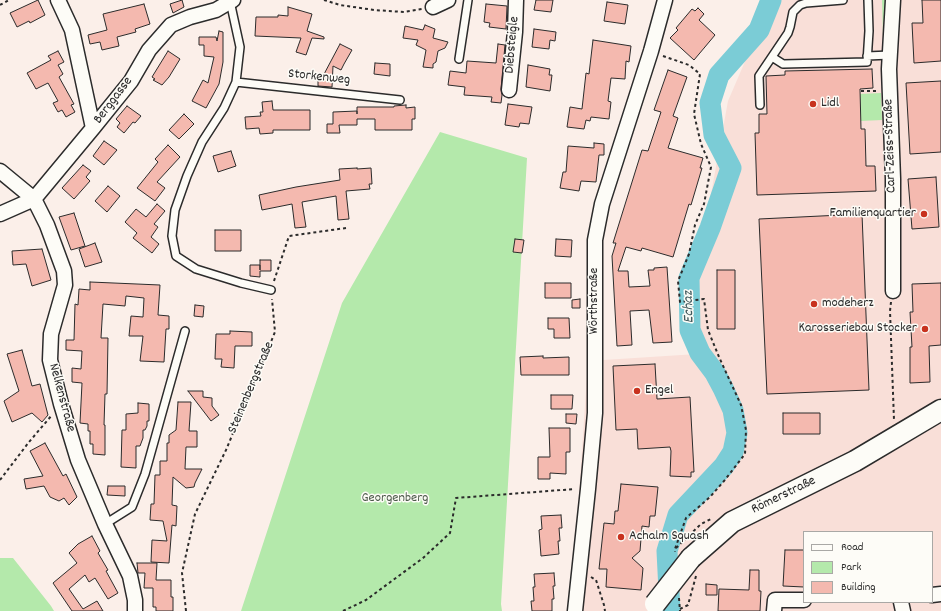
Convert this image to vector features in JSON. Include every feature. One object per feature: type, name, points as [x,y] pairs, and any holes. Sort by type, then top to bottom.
[{"type":"main road","name":"Römerstraße","points":[[653,608],[684,559],[732,522],[855,461],[941,410]]},
{"type":"street","points":[[58,0],[72,30],[93,128]]},
{"type":"street","name":"Berggasse","points":[[0,214],[34,198],[131,81],[149,50],[172,25],[190,17],[216,10],[231,0]]},
{"type":"street","points":[[433,7],[448,0]]},
{"type":"street","name":"Diebsteigle","points":[[509,90],[515,32],[516,0]]},
{"type":"street","name":"Wörthstraße","points":[[575,611],[595,413],[595,240],[602,204],[651,51],[665,0]]},
{"type":"street","name":"Carl-Zeiss-Straße","points":[[892,0],[889,69],[893,179],[893,291]]},
{"type":"street","name":"Nelkenstraße","points":[[0,171],[34,198],[47,225],[64,270],[65,285],[51,334],[50,360],[61,404],[78,460],[105,524],[130,576],[135,600],[135,611]]},
{"type":"street","points":[[774,611],[775,600],[803,600]]},
{"type":"lane","points":[[231,0],[240,47],[236,82],[224,108],[202,142],[187,176],[175,210],[172,236],[176,256],[196,269],[241,283],[271,290]]},
{"type":"lane","points":[[459,59],[468,0]]},
{"type":"lane","points":[[760,105],[759,76],[788,33],[793,12],[796,8],[806,3],[843,0]]},
{"type":"lane","points":[[772,57],[783,64],[867,62],[869,31],[868,0]]},
{"type":"lane","points":[[867,56],[890,55]]},
{"type":"lane","name":"Storkenweg","points":[[236,82],[400,100]]},
{"type":"lane","points":[[105,524],[132,507],[145,474],[185,332]]},
{"type":"path","points":[[0,5],[9,0]]},
{"type":"path","points":[[324,0],[340,5],[374,10],[404,12],[433,7]]},
{"type":"path","points":[[651,51],[688,65],[700,74],[694,114],[701,144],[711,167],[704,204],[695,225],[689,254],[678,281],[680,302],[704,300],[708,330],[741,405],[746,430],[745,454],[710,497],[686,518],[684,559],[696,580],[688,605],[680,610],[678,594]]},
{"type":"path","points":[[861,91],[877,91],[877,83]]},
{"type":"path","points":[[271,290],[289,236],[346,228]]},
{"type":"path","name":"Steinenbergstraße","points":[[186,611],[182,573],[195,514],[226,450],[275,332],[271,290]]},
{"type":"path","points":[[893,291],[890,311],[894,424],[896,436]]},
{"type":"path","points":[[0,480],[28,442],[61,404]]},
{"type":"path","points":[[343,611],[366,600],[423,558],[450,533],[456,498],[588,489]]},
{"type":"path","points":[[684,559],[701,524],[715,516]]},
{"type":"path","points":[[580,570],[596,580],[605,611]]},
{"type":"shaded area","points":[[765,0],[941,0],[941,611],[573,611],[572,598],[588,361],[697,354],[693,292],[728,101],[762,22]]},
{"type":"green space","points":[[882,0],[886,0],[884,38],[883,38]]},
{"type":"green space","points":[[881,93],[882,120],[861,121],[860,94]]},
{"type":"green space","name":"Georgenberg","points":[[440,132],[527,158],[501,604],[502,611],[241,611],[342,303]]},
{"type":"green space","points":[[0,558],[13,558],[54,611],[0,611]]},
{"type":"building","points":[[38,0],[45,15],[30,23],[29,21],[17,27],[10,13]]},
{"type":"building","points":[[182,0],[184,7],[173,13],[170,4]]},
{"type":"building","points":[[536,0],[553,0],[551,12],[534,10]]},
{"type":"building","points":[[922,0],[941,0],[941,61],[914,63],[912,23],[923,23]]},
{"type":"building","points":[[607,2],[628,5],[625,24],[604,21]]},
{"type":"building","points":[[144,4],[150,24],[135,29],[136,32],[117,37],[119,46],[102,50],[100,42],[90,44],[88,35],[107,30],[103,14]]},
{"type":"building","points":[[486,4],[507,6],[506,29],[489,27],[490,23],[484,22]]},
{"type":"building","points":[[288,7],[312,14],[307,31],[324,37],[324,39],[312,38],[306,55],[296,52],[301,38],[255,36],[256,17],[278,17],[278,15],[288,16]]},
{"type":"building","points":[[698,8],[704,14],[699,20],[715,35],[694,60],[670,38],[678,30],[676,28],[692,9],[695,11]]},
{"type":"building","points":[[425,25],[435,29],[433,38],[448,42],[445,48],[438,51],[433,68],[423,67],[426,50],[416,45],[418,40],[403,38],[405,26],[423,30]]},
{"type":"building","points":[[534,29],[556,32],[555,41],[550,40],[549,49],[532,47]]},
{"type":"building","points":[[219,31],[223,32],[223,62],[219,84],[206,108],[192,101],[203,80],[208,83],[214,57],[204,56],[204,45],[199,45],[199,37],[216,37],[217,41]]},
{"type":"building","points":[[593,40],[631,46],[629,62],[626,61],[625,79],[611,78],[608,101],[611,102],[609,119],[591,117],[590,121],[586,120],[584,129],[567,127],[570,107],[582,109],[586,73],[589,74]]},
{"type":"building","points":[[340,44],[352,50],[341,70],[333,66],[332,87],[318,86],[318,76],[323,76]]},
{"type":"building","points":[[498,44],[505,45],[501,103],[491,102],[492,97],[464,95],[465,87],[448,85],[450,71],[466,73],[467,61],[496,63]]},
{"type":"building","points":[[58,51],[64,62],[58,65],[63,74],[59,77],[74,104],[71,105],[75,112],[66,117],[62,110],[58,112],[53,103],[58,101],[48,83],[36,89],[27,73],[51,60],[48,56]]},
{"type":"building","points":[[168,51],[180,59],[169,77],[162,85],[153,80],[155,79],[152,77]]},
{"type":"building","points":[[375,63],[390,64],[390,76],[374,74]]},
{"type":"building","points":[[528,65],[550,69],[549,75],[552,75],[550,91],[526,87]]},
{"type":"building","points":[[872,69],[873,88],[860,89],[861,129],[865,129],[866,166],[875,166],[876,191],[757,195],[755,133],[759,133],[759,114],[767,114],[766,76],[785,75],[785,71]]},
{"type":"building","points":[[668,70],[687,77],[673,116],[678,118],[668,148],[703,158],[700,168],[702,168],[691,205],[689,204],[673,257],[642,248],[641,251],[626,247],[618,271],[628,271],[629,287],[650,286],[648,270],[667,267],[672,342],[653,343],[649,310],[630,311],[632,345],[617,346],[612,256],[616,243],[613,243],[642,150],[648,151],[661,112],[654,110]]},
{"type":"building","points":[[941,81],[941,152],[910,154],[906,83]]},
{"type":"building","points":[[272,101],[273,110],[310,110],[310,130],[273,130],[273,133],[260,134],[259,128],[246,129],[245,117],[261,116],[260,112],[263,112],[262,102]]},
{"type":"building","points":[[508,104],[532,107],[529,124],[520,123],[519,127],[505,125]]},
{"type":"building","points":[[406,105],[406,108],[415,107],[415,119],[412,119],[412,130],[375,130],[375,119],[357,119],[357,125],[339,125],[340,133],[327,133],[327,124],[333,124],[333,112],[357,111],[357,107],[394,107]]},
{"type":"building","points":[[127,106],[141,116],[135,123],[133,122],[124,133],[117,127],[120,123],[116,119]]},
{"type":"building","points":[[184,114],[194,124],[179,139],[169,130]]},
{"type":"building","points":[[104,141],[117,150],[104,165],[93,156]]},
{"type":"building","points":[[594,143],[604,144],[604,155],[599,155],[596,182],[581,181],[579,191],[560,188],[563,172],[566,172],[568,146],[594,148]]},
{"type":"building","points":[[168,145],[180,157],[157,182],[165,188],[155,201],[137,188],[158,162],[155,159]]},
{"type":"building","points":[[231,151],[236,166],[218,172],[213,156]]},
{"type":"building","points":[[83,165],[91,171],[86,177],[90,181],[74,199],[62,188]]},
{"type":"building","points":[[371,168],[372,184],[369,184],[370,189],[346,191],[349,219],[338,220],[336,196],[302,202],[306,227],[295,228],[292,204],[262,210],[259,195],[340,180],[339,169]]},
{"type":"building","points":[[936,177],[939,227],[912,229],[908,179]]},
{"type":"building","points":[[108,186],[120,196],[107,212],[95,201]]},
{"type":"building","points":[[157,204],[165,211],[154,224],[158,227],[151,237],[159,244],[152,253],[133,238],[137,233],[125,222],[136,209],[146,217]]},
{"type":"building","points":[[74,213],[85,246],[71,250],[59,217]]},
{"type":"building","name":"modeherz","points":[[862,214],[869,390],[767,394],[759,219]]},
{"type":"building","points":[[215,230],[241,230],[241,251],[215,251]]},
{"type":"building","points":[[515,239],[524,240],[522,253],[513,252]]},
{"type":"building","points":[[556,239],[572,240],[571,257],[555,256]]},
{"type":"building","points":[[95,243],[102,262],[85,267],[79,249]]},
{"type":"building","points":[[42,249],[51,280],[32,286],[26,264],[13,265],[12,251]]},
{"type":"building","points":[[260,260],[271,260],[271,271],[260,271],[260,277],[250,276],[250,265],[260,265]]},
{"type":"building","points":[[717,270],[735,270],[735,329],[717,329]]},
{"type":"building","points":[[90,282],[160,285],[158,315],[169,316],[169,329],[166,329],[164,362],[140,361],[143,336],[129,336],[131,316],[143,317],[144,298],[126,296],[125,306],[103,304],[101,338],[108,338],[107,394],[105,394],[104,425],[105,455],[93,454],[93,444],[90,444],[90,431],[88,431],[88,424],[80,423],[82,383],[72,382],[72,368],[81,369],[82,351],[66,350],[66,340],[74,340],[75,304],[78,305],[79,289],[90,290]]},
{"type":"building","points":[[545,283],[571,283],[571,298],[545,298]]},
{"type":"building","points":[[941,283],[941,345],[929,346],[930,382],[910,383],[910,347],[912,347],[910,312],[913,312],[912,284]]},
{"type":"building","points":[[580,299],[580,308],[572,308],[572,300]]},
{"type":"building","points":[[195,305],[204,306],[203,317],[194,316]]},
{"type":"building","points":[[548,318],[569,318],[570,338],[554,338],[554,329],[548,329]]},
{"type":"building","points":[[230,331],[252,332],[252,346],[235,346],[234,368],[221,367],[222,359],[215,359],[216,334],[230,334]]},
{"type":"building","points":[[22,350],[32,386],[40,384],[48,415],[42,422],[32,413],[12,422],[4,401],[19,391],[7,354]]},
{"type":"building","points":[[543,356],[543,358],[569,357],[569,375],[521,375],[520,357]]},
{"type":"building","points":[[655,364],[657,399],[690,397],[694,472],[691,472],[691,477],[670,476],[670,447],[638,449],[637,429],[616,430],[613,366]]},
{"type":"building","points":[[188,391],[203,391],[203,397],[212,398],[212,406],[219,415],[211,421]]},
{"type":"building","points":[[551,395],[573,395],[572,409],[551,409]]},
{"type":"building","points":[[178,402],[191,402],[189,431],[197,431],[197,447],[186,447],[185,469],[202,469],[194,487],[186,488],[173,477],[172,505],[177,506],[176,526],[172,525],[169,563],[151,562],[152,540],[167,541],[163,521],[150,520],[151,504],[154,504],[155,475],[160,475],[160,461],[167,461],[167,443],[169,443],[169,435],[176,430]]},
{"type":"building","points":[[138,403],[149,404],[149,421],[147,421],[145,430],[143,430],[143,438],[140,446],[136,446],[136,468],[121,467],[122,430],[126,430],[126,414],[138,413]]},
{"type":"building","points":[[783,413],[820,413],[820,434],[783,434]]},
{"type":"building","points":[[566,414],[577,414],[576,424],[566,423]]},
{"type":"building","points":[[549,428],[570,428],[570,452],[566,452],[566,474],[550,473],[550,479],[538,479],[538,457],[550,457]]},
{"type":"building","points":[[45,443],[63,476],[66,474],[77,497],[69,505],[64,498],[59,501],[50,497],[44,486],[26,489],[24,479],[43,476],[30,451]]},
{"type":"building","name":"Achalm Squash","points":[[621,484],[658,487],[655,516],[650,516],[649,527],[642,526],[640,551],[632,558],[643,568],[641,590],[606,587],[607,569],[599,569],[604,523],[614,524],[615,511],[618,511]]},
{"type":"building","points":[[108,486],[125,486],[125,496],[107,495]]},
{"type":"building","points":[[561,515],[562,528],[559,528],[560,541],[558,541],[559,554],[541,556],[539,530],[542,529],[541,516]]},
{"type":"building","points":[[92,536],[100,551],[98,553],[108,570],[106,571],[118,593],[108,599],[95,578],[89,582],[85,575],[69,589],[83,609],[97,601],[103,611],[72,611],[53,583],[77,563],[69,553],[78,544]]},
{"type":"building","points":[[785,550],[803,550],[803,587],[783,586]]},
{"type":"building","points":[[137,563],[157,563],[156,580],[171,580],[173,611],[156,611],[156,607],[153,607],[153,588],[144,588],[145,573],[138,573]]},
{"type":"building","points":[[750,570],[759,570],[759,591],[761,591],[760,611],[718,611],[719,589],[749,590]]},
{"type":"building","points":[[554,573],[555,586],[553,586],[554,599],[552,599],[552,611],[532,611],[531,601],[534,601],[533,587],[535,587],[534,574]]},
{"type":"building","points":[[706,584],[717,585],[717,595],[706,595]]},
{"type":"waterway","name":"Echaz","points":[[670,611],[667,551],[678,515],[724,466],[733,452],[737,433],[733,410],[723,388],[715,373],[700,353],[690,330],[689,278],[710,228],[731,168],[714,135],[710,103],[719,75],[759,30],[771,0]]},
{"type":"place","name":"Lidl","points":[[813,104]]},
{"type":"place","name":"Familienquartier","points":[[924,214]]},
{"type":"place","name":"modeherz","points":[[814,304]]},
{"type":"place","name":"Karosseriebau Stocker","points":[[925,329]]},
{"type":"place","name":"Engel","points":[[637,391]]},
{"type":"place","name":"Achalm Squash","points":[[621,537]]}]
